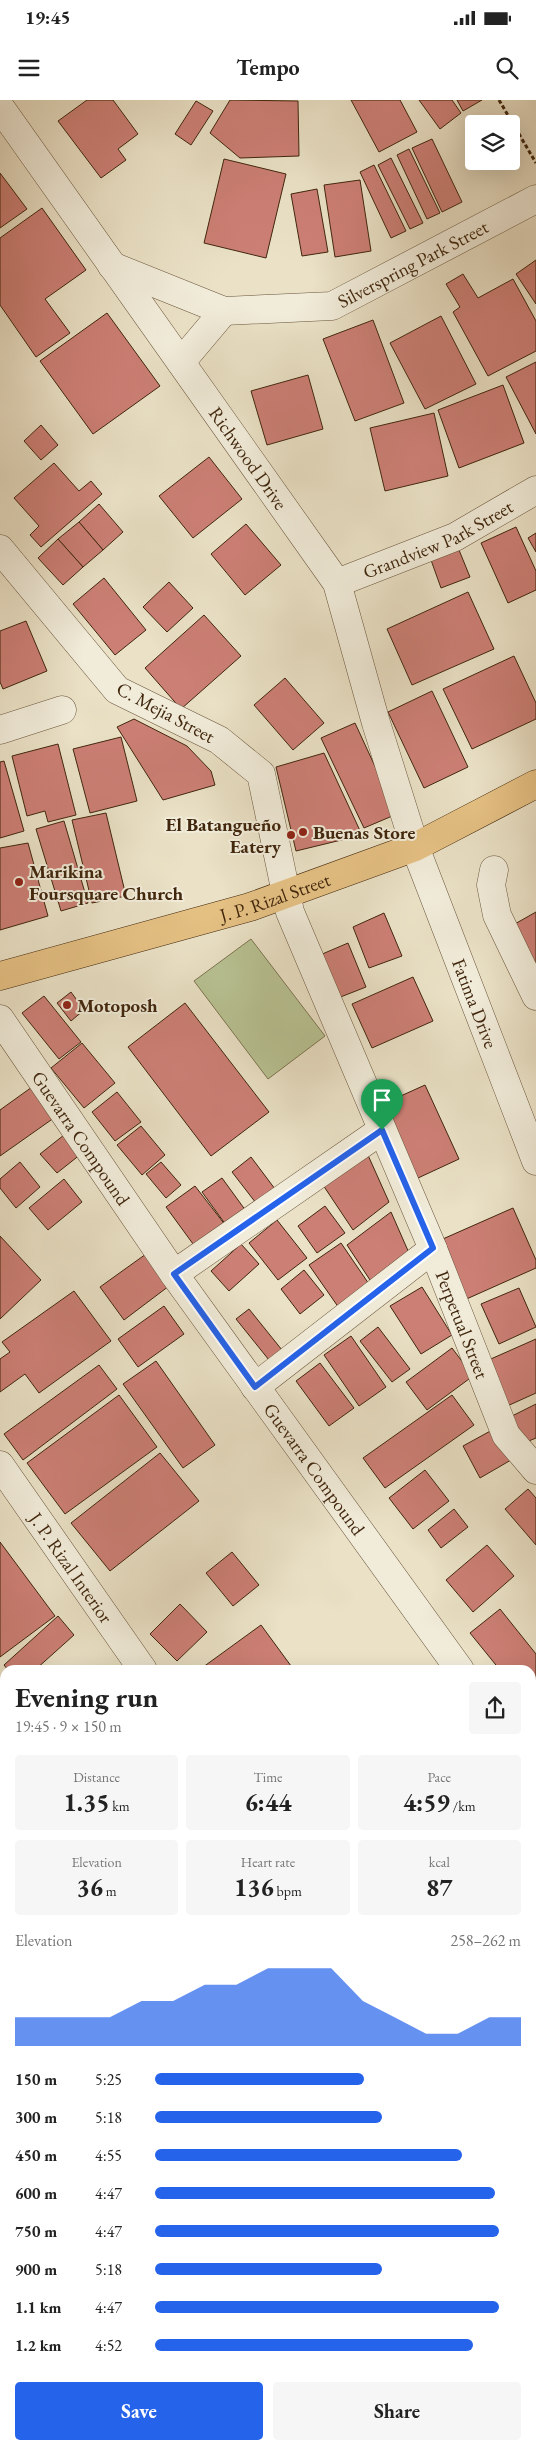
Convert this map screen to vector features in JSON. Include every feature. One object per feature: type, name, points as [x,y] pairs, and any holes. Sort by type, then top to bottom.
[{"type":"main road","name":"J. P. Rizal Street","points":[[0,976],[250,907],[415,847],[536,784]]},
{"type":"street","name":"Richwood Drive","points":[[0,107],[337,583],[376,723],[415,847]]},
{"type":"street","name":"Silverspring Park Street","points":[[112,266],[224,311],[332,306],[536,199]]},
{"type":"street","points":[[181,362],[224,311]]},
{"type":"street","name":"Grandview Park Street","points":[[337,583],[455,536],[536,490]]},
{"type":"street","name":"C. Mejia Street","points":[[0,549],[117,690],[219,740],[261,774],[286,893]]},
{"type":"street","points":[[0,730],[62,710]]},
{"type":"street","name":"Fatima Drive","points":[[415,847],[535,1152]]},
{"type":"street","points":[[494,870],[491,885],[497,915],[536,996]]},
{"type":"street","name":"Perpetual Street","points":[[286,893],[290,912],[433,1248],[506,1435],[536,1470]]},
{"type":"street","name":"Guevarra Compound","points":[[0,1020],[174,1274],[456,1665]]},
{"type":"street","points":[[174,1274],[382,1130]]},
{"type":"street","points":[[255,1387],[433,1248]]},
{"type":"street","name":"J. P. Rizal Interior","points":[[0,1465],[140,1665]]},
{"type":"path","points":[[499,100],[536,163]]},
{"type":"green space","points":[[251,939],[325,1036],[268,1079],[194,981]]},
{"type":"building","points":[[87,100],[113,100],[138,134],[118,149],[126,160],[101,178],[58,121]]},
{"type":"building","points":[[230,100],[298,101],[299,156],[240,158],[210,133]]},
{"type":"building","points":[[351,100],[400,100],[417,132],[379,152]]},
{"type":"building","points":[[419,100],[452,100],[461,113],[440,129]]},
{"type":"building","points":[[457,100],[482,100],[463,111]]},
{"type":"building","points":[[196,101],[213,111],[191,145],[175,134]]},
{"type":"building","points":[[432,139],[462,202],[442,212],[412,148]]},
{"type":"building","points":[[409,149],[440,213],[427,219],[397,155]]},
{"type":"building","points":[[391,158],[423,223],[410,229],[378,165]]},
{"type":"building","points":[[224,159],[286,174],[266,258],[204,243]]},
{"type":"building","points":[[374,165],[406,231],[391,238],[360,172]]},
{"type":"building","points":[[0,173],[27,209],[0,228]]},
{"type":"building","points":[[360,180],[371,251],[335,257],[324,185]]},
{"type":"building","points":[[317,189],[328,252],[302,256],[291,194]]},
{"type":"building","points":[[42,208],[86,270],[45,299],[70,333],[36,357],[0,305],[0,238]]},
{"type":"building","points":[[536,260],[536,304],[516,274]]},
{"type":"building","points":[[463,274],[478,298],[513,279],[536,321],[536,351],[488,376],[453,312],[460,307],[446,284]]},
{"type":"building","points":[[107,313],[160,386],[93,434],[40,361]]},
{"type":"building","points":[[441,316],[476,384],[425,409],[390,343]]},
{"type":"building","points":[[373,320],[404,403],[355,421],[323,339]]},
{"type":"building","points":[[536,362],[536,434],[506,377]]},
{"type":"building","points":[[308,375],[323,429],[267,445],[251,391]]},
{"type":"building","points":[[503,385],[524,443],[459,468],[438,410]]},
{"type":"building","points":[[434,413],[448,476],[385,491],[370,428]]},
{"type":"building","points":[[41,425],[58,445],[41,460],[24,441]]},
{"type":"building","points":[[209,457],[242,499],[193,538],[159,496]]},
{"type":"building","points":[[54,463],[79,491],[91,481],[102,494],[41,547],[30,535],[39,526],[14,498]]},
{"type":"building","points":[[99,504],[123,532],[103,550],[79,522]]},
{"type":"building","points":[[79,522],[103,550],[83,567],[58,539]]},
{"type":"building","points":[[246,524],[281,565],[245,595],[211,554]]},
{"type":"building","points":[[516,527],[536,571],[536,590],[508,603],[481,543]]},
{"type":"building","points":[[536,533],[536,552],[528,538]]},
{"type":"building","points":[[58,539],[83,567],[63,585],[38,558]]},
{"type":"building","points":[[459,550],[470,577],[441,588],[431,560]]},
{"type":"building","points":[[104,578],[146,630],[115,655],[73,604]]},
{"type":"building","points":[[169,582],[193,608],[167,632],[143,607]]},
{"type":"building","points":[[468,592],[494,649],[412,685],[387,629]]},
{"type":"building","points":[[204,615],[241,656],[181,709],[145,668]]},
{"type":"building","points":[[26,621],[47,671],[3,689],[0,682],[0,631]]},
{"type":"building","points":[[514,656],[536,703],[536,719],[472,749],[443,689]]},
{"type":"building","points":[[285,678],[324,723],[293,750],[254,705]]},
{"type":"building","points":[[432,691],[468,767],[424,788],[388,712]]},
{"type":"building","points":[[134,719],[187,746],[211,771],[215,785],[163,800],[117,727]]},
{"type":"building","points":[[355,723],[397,814],[364,828],[321,738]]},
{"type":"building","points":[[121,737],[137,801],[90,813],[73,749]]},
{"type":"building","points":[[58,744],[76,815],[48,822],[45,811],[27,816],[12,756]]},
{"type":"building","points":[[324,753],[362,835],[296,851],[276,767]]},
{"type":"building","points":[[4,761],[24,831],[0,838],[0,762]]},
{"type":"building","points":[[106,813],[126,896],[92,903],[72,820]]},
{"type":"building","points":[[64,821],[88,903],[61,911],[36,829]]},
{"type":"building","name":"Marikina Foursquare Church","points":[[28,843],[48,916],[0,930],[0,848]]},
{"type":"building","points":[[536,912],[536,967],[513,925]]},
{"type":"building","points":[[384,913],[402,956],[369,968],[353,927]]},
{"type":"building","points":[[348,943],[366,987],[338,998],[320,955]]},
{"type":"building","points":[[413,977],[433,1021],[372,1048],[352,1004]]},
{"type":"building","points":[[71,992],[84,1010],[71,1021],[57,1003]]},
{"type":"building","points":[[44,996],[81,1042],[59,1059],[22,1013]]},
{"type":"building","points":[[185,1003],[269,1112],[211,1156],[128,1047]]},
{"type":"building","points":[[82,1043],[115,1083],[84,1108],[51,1068]]},
{"type":"building","points":[[39,1082],[61,1113],[0,1156],[0,1110]]},
{"type":"building","points":[[425,1085],[459,1159],[418,1178],[383,1104]]},
{"type":"building","points":[[117,1092],[141,1122],[115,1141],[92,1112]]},
{"type":"building","points":[[141,1126],[165,1155],[142,1175],[117,1145]]},
{"type":"building","points":[[64,1135],[81,1154],[57,1173],[40,1154]]},
{"type":"building","points":[[367,1153],[389,1202],[353,1230],[323,1185]]},
{"type":"building","points":[[251,1157],[275,1189],[256,1203],[232,1172]]},
{"type":"building","points":[[20,1162],[40,1187],[16,1208],[0,1188],[0,1179]]},
{"type":"building","points":[[161,1162],[181,1185],[166,1198],[146,1174]]},
{"type":"building","points":[[222,1178],[246,1211],[226,1225],[202,1192]]},
{"type":"building","points":[[64,1179],[82,1202],[48,1230],[29,1208]]},
{"type":"building","points":[[195,1186],[226,1226],[196,1248],[166,1207]]},
{"type":"building","points":[[325,1206],[345,1233],[317,1253],[298,1226]]},
{"type":"building","points":[[513,1208],[536,1260],[536,1268],[462,1301],[436,1242]]},
{"type":"building","points":[[391,1212],[409,1253],[372,1283],[347,1245]]},
{"type":"building","points":[[277,1220],[307,1258],[278,1280],[249,1243]]},
{"type":"building","points":[[0,1236],[41,1280],[0,1319]]},
{"type":"building","points":[[341,1243],[371,1287],[339,1308],[309,1265]]},
{"type":"building","points":[[241,1244],[259,1264],[229,1291],[211,1271]]},
{"type":"building","points":[[146,1254],[169,1286],[124,1320],[100,1287]]},
{"type":"building","points":[[304,1270],[324,1295],[300,1314],[281,1289]]},
{"type":"building","points":[[422,1287],[452,1335],[421,1354],[390,1306]]},
{"type":"building","points":[[519,1288],[536,1327],[499,1344],[481,1304]]},
{"type":"building","points":[[74,1291],[111,1341],[39,1393],[25,1374],[0,1392],[0,1359],[10,1352],[2,1342]]},
{"type":"building","points":[[164,1306],[184,1334],[138,1367],[118,1339]]},
{"type":"building","points":[[249,1309],[282,1350],[269,1360],[236,1319]]},
{"type":"building","points":[[378,1327],[410,1369],[392,1382],[360,1341]]},
{"type":"building","points":[[351,1336],[386,1387],[359,1406],[324,1355]]},
{"type":"building","points":[[536,1339],[536,1393],[505,1407],[484,1362]]},
{"type":"building","points":[[452,1348],[473,1376],[427,1410],[406,1382]]},
{"type":"building","points":[[156,1361],[215,1445],[183,1468],[123,1384]]},
{"type":"building","points":[[320,1363],[354,1408],[329,1426],[296,1381]]},
{"type":"building","points":[[99,1365],[117,1389],[23,1460],[4,1434]]},
{"type":"building","points":[[119,1395],[157,1447],[65,1514],[27,1463]]},
{"type":"building","points":[[452,1395],[474,1425],[385,1488],[363,1458]]},
{"type":"building","points":[[536,1404],[536,1438],[524,1443],[512,1416]]},
{"type":"building","points":[[494,1429],[511,1460],[480,1478],[463,1446]]},
{"type":"building","points":[[160,1453],[199,1501],[110,1571],[71,1523]]},
{"type":"building","points":[[425,1470],[449,1501],[413,1529],[389,1498]]},
{"type":"building","points":[[528,1489],[536,1498],[536,1545],[505,1509]]},
{"type":"building","points":[[454,1509],[468,1527],[441,1548],[428,1530]]},
{"type":"building","points":[[0,1542],[55,1616],[0,1657]]},
{"type":"building","points":[[487,1545],[514,1576],[473,1612],[446,1580]]},
{"type":"building","points":[[232,1552],[259,1585],[233,1606],[206,1573]]},
{"type":"building","points":[[180,1604],[207,1632],[177,1661],[150,1634]]},
{"type":"building","points":[[500,1609],[536,1654],[536,1665],[496,1665],[470,1633]]},
{"type":"building","points":[[58,1616],[74,1635],[41,1665],[4,1665]]},
{"type":"building","points":[[261,1625],[290,1665],[206,1665]]},
{"type":"place","name":"Buenas Store","points":[[303,832]]},
{"type":"place","name":"El Batangueño Eatery","points":[[291,835]]},
{"type":"place","name":"Marikina Foursquare Church","points":[[19,882]]},
{"type":"place","name":"Motoposh","points":[[67,1005]]},
{"type":"route","points":[[382,1130],[433,1248],[255,1387],[174,1274],[382,1130]]}]
